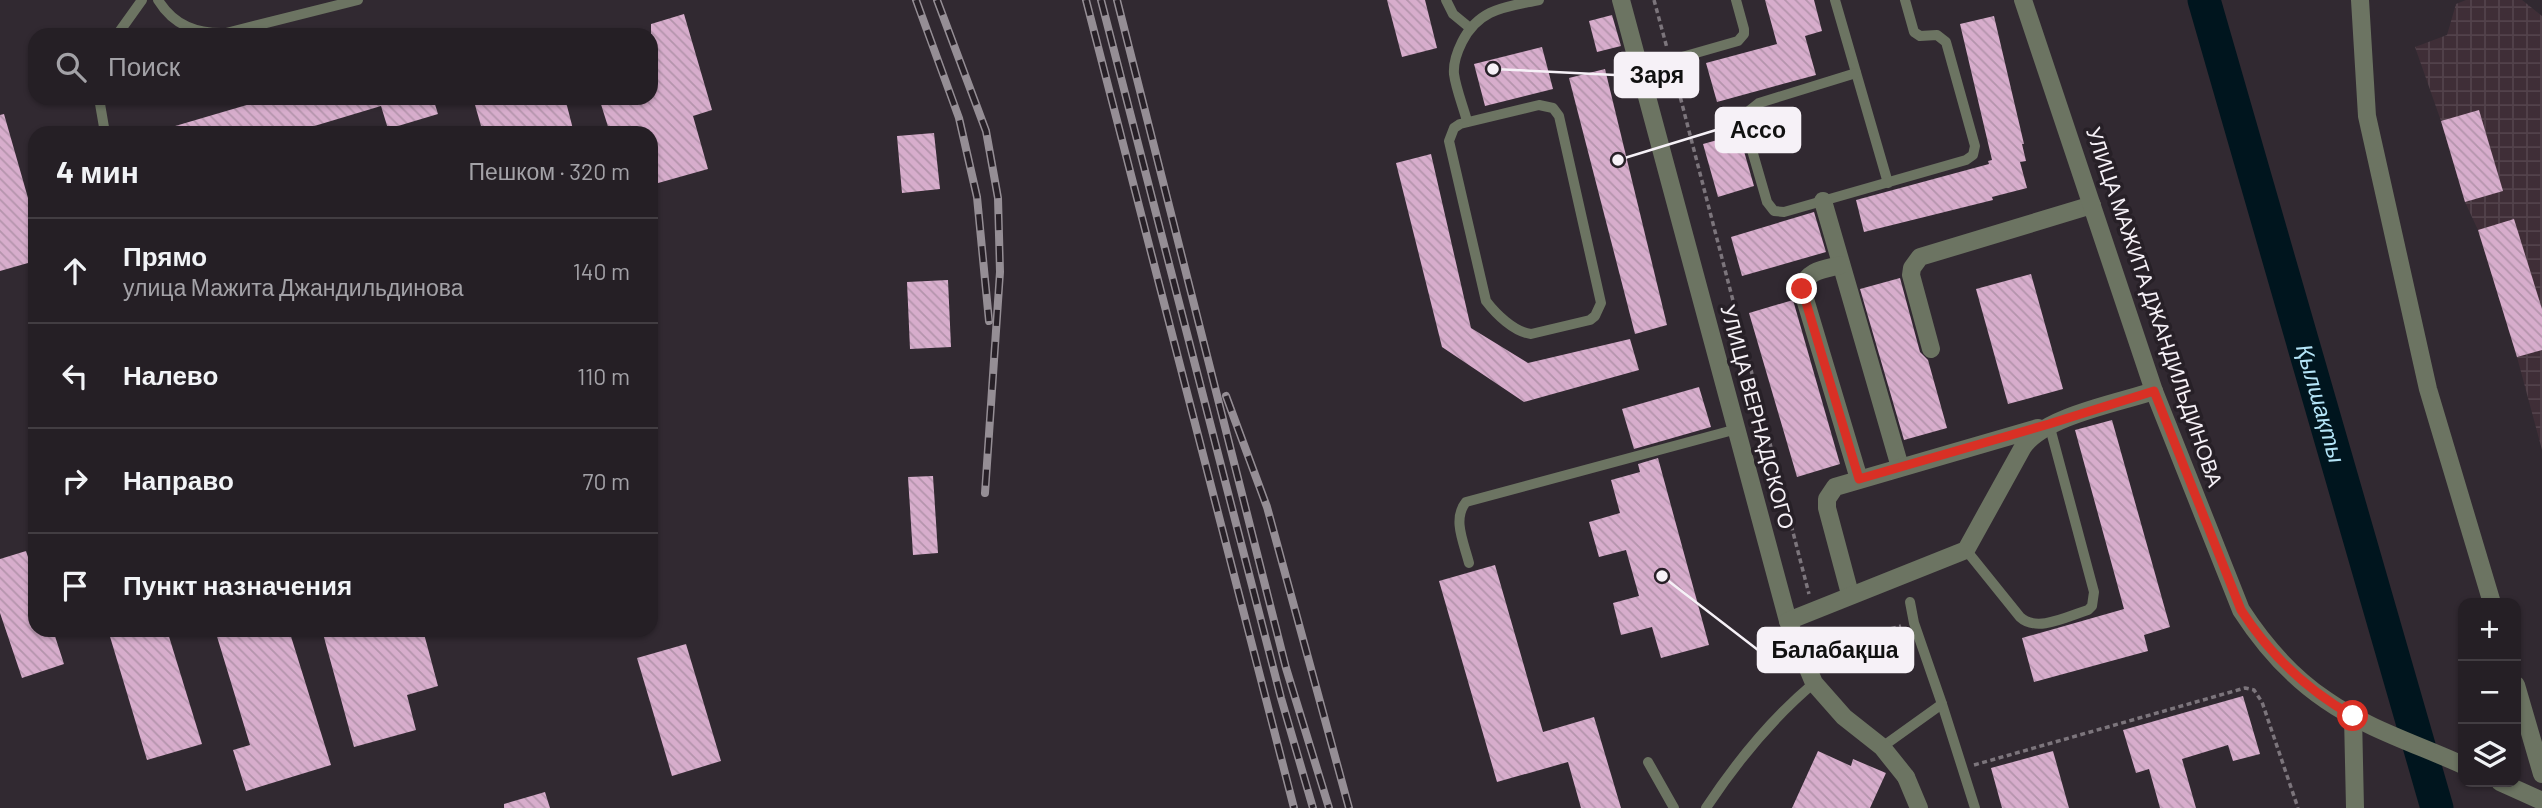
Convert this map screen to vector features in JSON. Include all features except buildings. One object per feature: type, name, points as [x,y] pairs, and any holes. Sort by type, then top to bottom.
[{"type":"street","name":"УЛИЦА ВЕРНАДСКОГО","points":[[1621,0],[1788,621],[1814,683],[1844,717],[1882,747],[1906,777],[1919,808]]},
{"type":"street","name":"УЛИЦА МАЖИТА ДЖАНДИЛЬДИНОВА","points":[[2023,0],[2154,391],[2241,610],[2258,636],[2301,680],[2327,701],[2353,716],[2458,763]]},
{"type":"street","points":[[2360,0],[2367,116],[2428,389],[2491,598]]},
{"type":"street","points":[[1823,201],[1900,467]]},
{"type":"street","points":[[1931,349],[1911,275],[1912,268],[1920,257],[2092,205]]},
{"type":"street","points":[[1841,265],[1814,272],[1803,282],[1802,289],[1859,479]]},
{"type":"street","points":[[1850,594],[1827,508],[1827,499],[1835,487],[2154,391]]},
{"type":"street","points":[[1788,621],[1850,594],[1966,551],[2023,447],[2033,434],[2049,424]]},
{"type":"street","points":[[2521,702],[2542,774]]},
{"type":"street","points":[[2353,716],[2356,808]]},
{"type":"street","points":[[2511,787],[2542,801]]},
{"type":"lane","points":[[122,28],[142,0]]},
{"type":"lane","points":[[158,0],[172,17],[189,28]]},
{"type":"lane","points":[[246,28],[358,0]]},
{"type":"lane","points":[[1446,0],[1453,14],[1470,28]]},
{"type":"lane","points":[[1467,121],[1454,74],[1454,62],[1470,28],[1494,10],[1539,0]]},
{"type":"lane","points":[[1640,69],[1738,41],[1744,34],[1744,29],[1736,0]]},
{"type":"lane","points":[[1835,0],[1888,183]]},
{"type":"lane","points":[[1856,73],[1759,103],[1753,106],[1746,116],[1745,126],[1770,207],[1774,211],[1784,212],[1968,160],[1975,151],[1946,42],[1937,35],[1921,36],[1914,32],[1905,0]]},
{"type":"lane","points":[[100,105],[103,126]]},
{"type":"lane","points":[[1539,105],[1553,108],[1559,116],[1600,297],[1599,310],[1590,320],[1531,334],[1523,333],[1493,311],[1486,301],[1449,148],[1454,128],[1467,121],[1539,105]]},
{"type":"lane","points":[[1966,551],[2020,617],[2029,624],[2040,624],[2088,610],[2092,606],[2094,592],[2049,424]]},
{"type":"lane","points":[[1469,563],[1458,518],[1460,509],[1466,502],[1737,429]]},
{"type":"lane","points":[[1910,602],[1914,623],[1975,808]]},
{"type":"lane","points":[[1706,808],[1729,773],[1764,729],[1814,683]]},
{"type":"lane","points":[[1882,747],[1941,704]]},
{"type":"lane","points":[[1648,762],[1674,808]]},
{"type":"path","points":[[1654,0],[1813,609]]},
{"type":"path","points":[[1801,652],[1914,623]]},
{"type":"path","points":[[1962,768],[2245,688],[2255,690],[2262,702],[2298,808]]},
{"type":"shaded area","points":[[2466,0],[2522,0],[2542,16],[2542,450],[2478,230],[2465,202],[2415,47],[2447,35],[2456,4]]},
{"type":"waterway","name":"Қылшақты","points":[[2204,0],[2437,808]]},
{"type":"railway","points":[[916,0],[959,118],[977,197],[989,321]]},
{"type":"railway","points":[[937,0],[986,131],[998,198],[1000,272],[985,493]]},
{"type":"railway","points":[[1086,0],[1294,808]]},
{"type":"railway","points":[[1101,0],[1281,698],[1313,808]]},
{"type":"railway","points":[[1117,0],[1286,668],[1329,808]]},
{"type":"railway","points":[[1226,396],[1267,507],[1349,808]]},
{"type":"place","name":"Заря","points":[[1493,69]]},
{"type":"place","name":"Ассо","points":[[1618,160]]},
{"type":"place","name":"Балабақша","points":[[1662,576]]},
{"type":"route","points":[[1802,289],[1859,479],[2154,391],[2241,610],[2258,636],[2301,680],[2327,701],[2353,716]]}]
